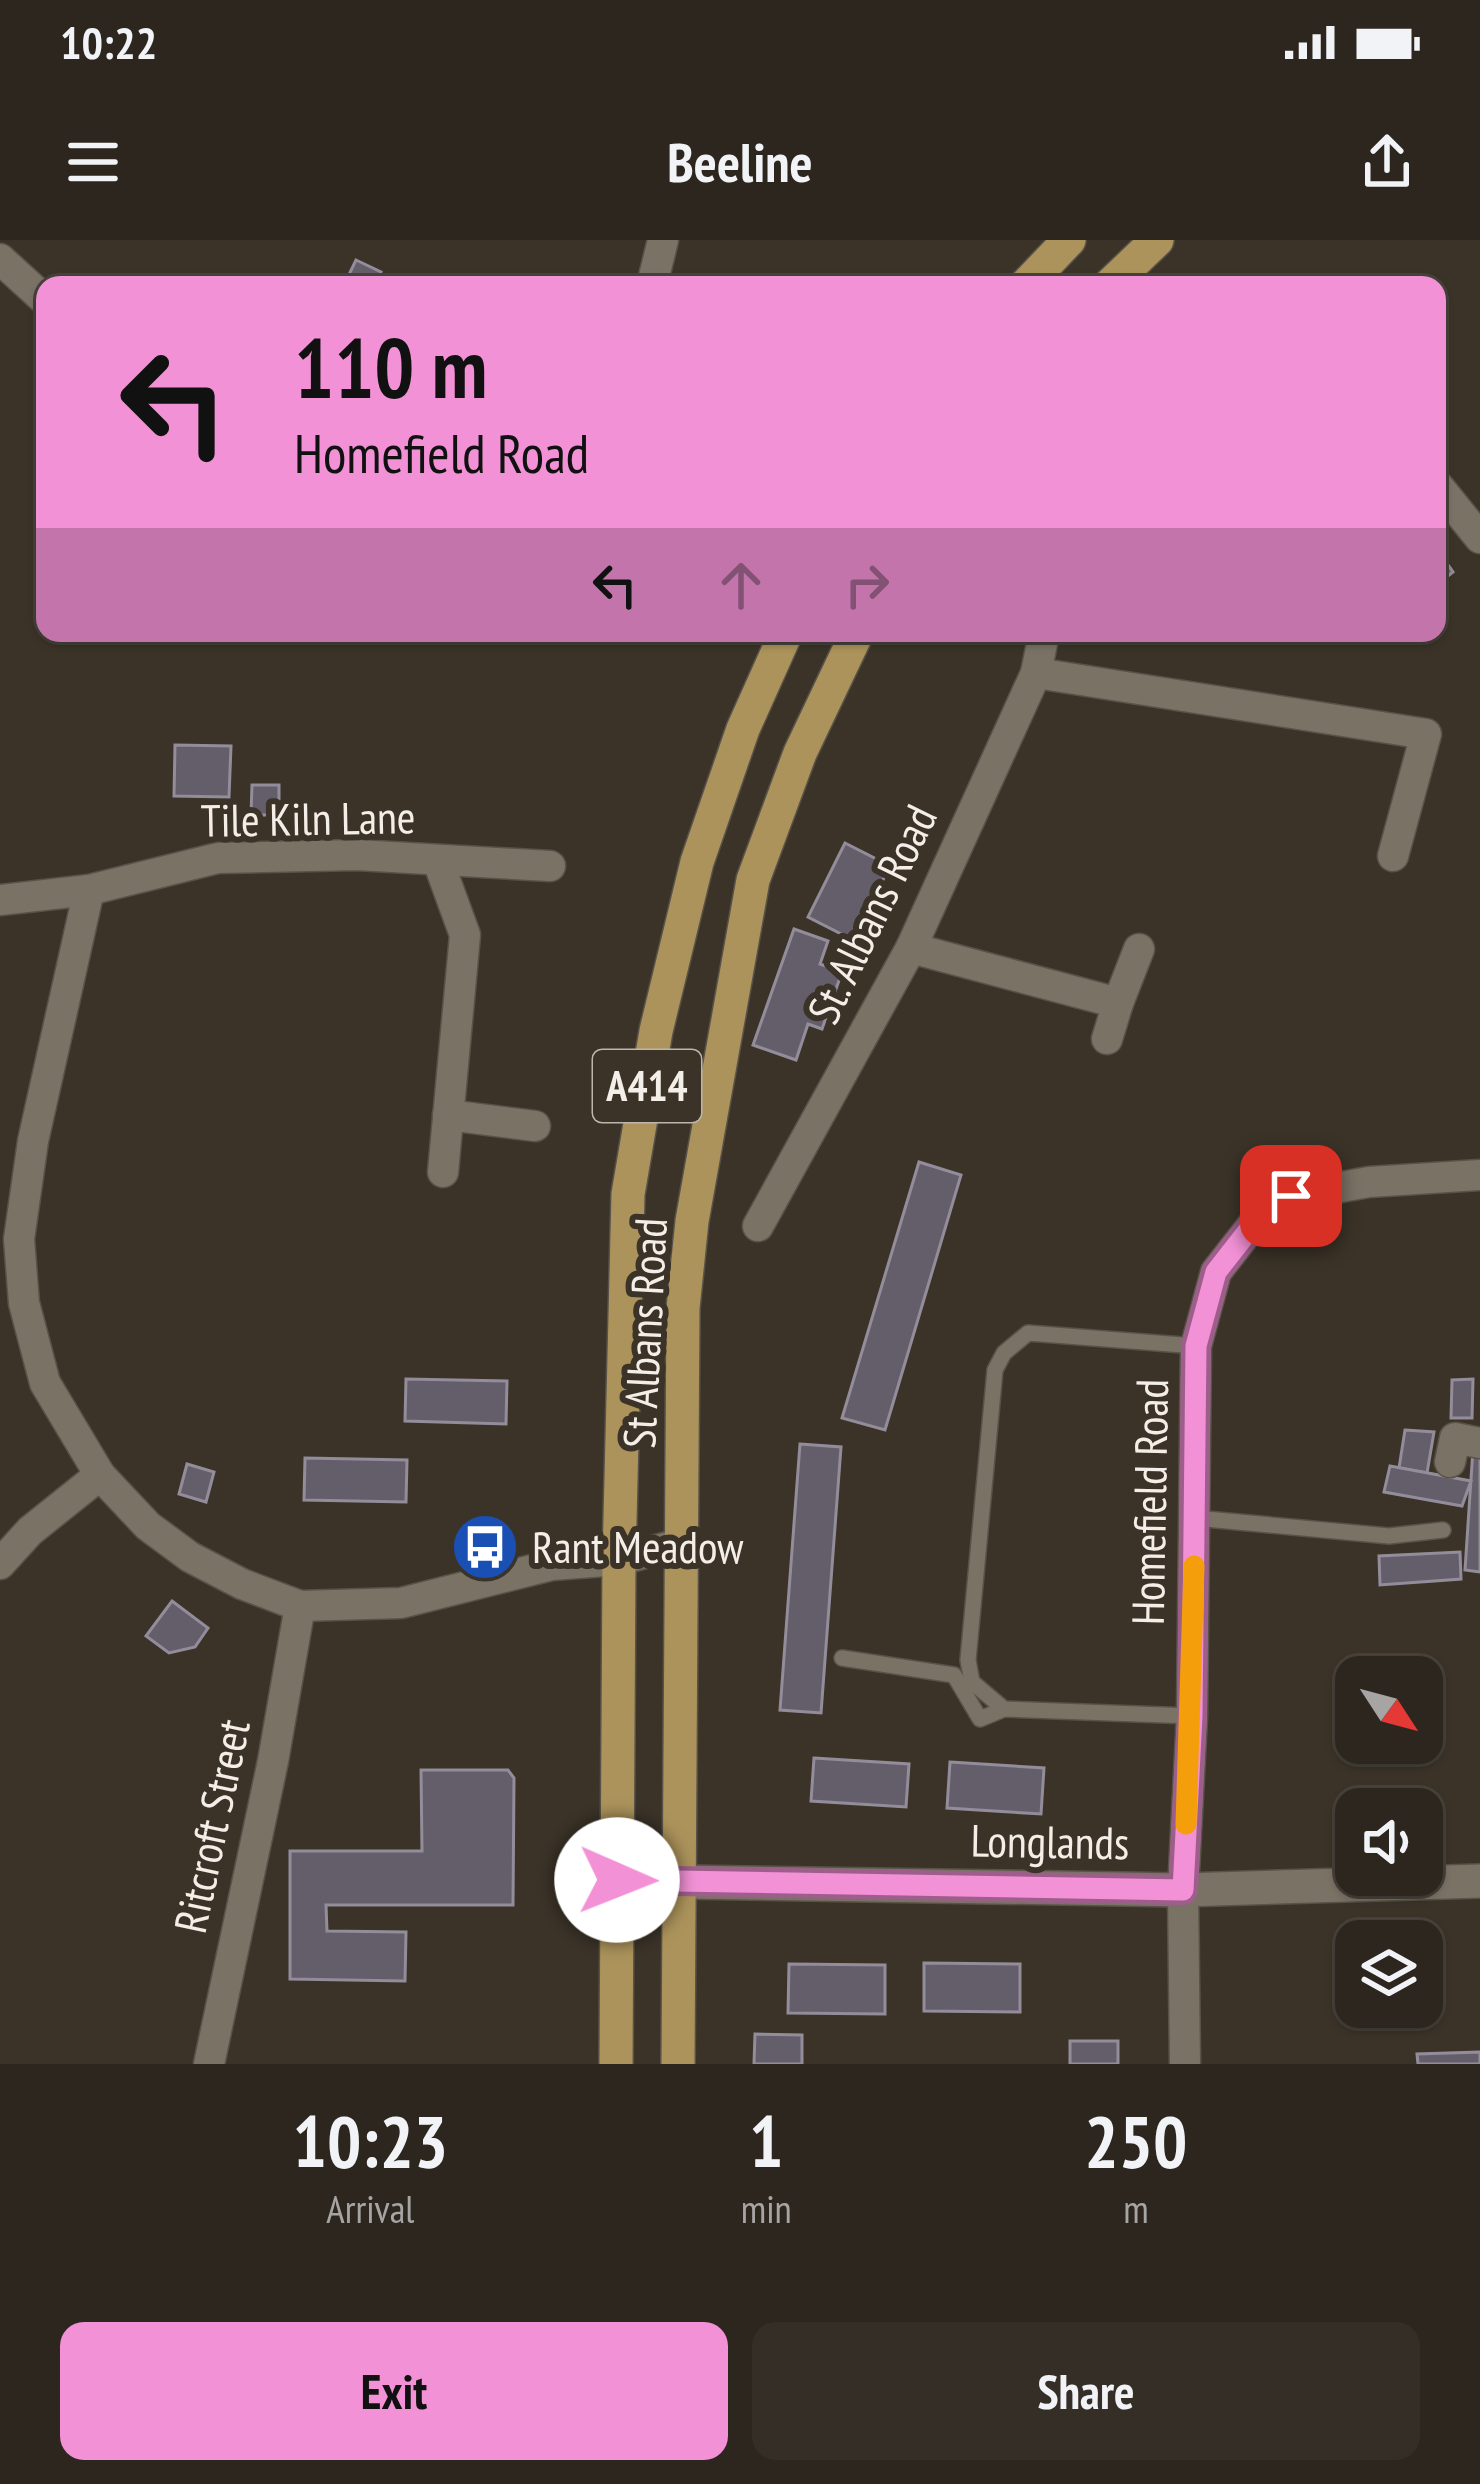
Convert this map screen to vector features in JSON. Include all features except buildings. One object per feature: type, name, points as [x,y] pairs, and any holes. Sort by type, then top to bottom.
[{"type":"main road","points":[[1035,276],[1069,240]]},
{"type":"main road","points":[[1119,276],[1157,240]]},
{"type":"main road","name":"St Albans Road","points":[[616,2064],[628,1194],[656,1031],[697,862],[743,729],[782,642]]},
{"type":"main road","name":"St Albans Road","points":[[678,2064],[683,1308],[692,1221],[753,880],[800,753],[853,642]]},
{"type":"street","points":[[654,276],[663,240]]},
{"type":"street","points":[[0,259],[36,292]]},
{"type":"street","points":[[1446,496],[1480,538]]},
{"type":"street","name":"St. Albans Road","points":[[758,1226],[911,948],[1036,673],[1042,642]]},
{"type":"street","points":[[1036,673],[1426,734],[1394,856]]},
{"type":"street","name":"Tile Kiln Lane","points":[[0,900],[88,890],[218,858],[357,855],[550,866]]},
{"type":"street","points":[[439,861],[465,935],[443,1172]]},
{"type":"street","points":[[88,890],[33,1141],[20,1239],[24,1304],[45,1383],[100,1475],[148,1526],[190,1557],[300,1606],[401,1603],[552,1565],[620,1560],[683,1543]]},
{"type":"street","points":[[911,948],[1118,1003]]},
{"type":"street","points":[[1107,1039],[1139,949]]},
{"type":"street","points":[[448,1115],[535,1126]]},
{"type":"street","name":"Homefield Road","points":[[1185,2064],[1183,1890],[1192,1716],[1196,1346],[1216,1272],[1252,1226],[1291,1196],[1369,1182],[1480,1175]]},
{"type":"street","points":[[1450,1462],[1455,1438],[1480,1443]]},
{"type":"street","points":[[0,1564],[29,1531],[100,1475]]},
{"type":"street","name":"Ritcroft Street","points":[[209,2064],[273,1761],[300,1606]]},
{"type":"street","name":"Longlands","points":[[617,1880],[1183,1890],[1480,1881]]},
{"type":"lane","points":[[1004,1709],[972,1682],[968,1660],[995,1370],[1004,1353],[1028,1333],[1196,1346]]},
{"type":"lane","points":[[1195,1518],[1389,1536],[1443,1530]]},
{"type":"lane","points":[[842,1658],[954,1675],[980,1719],[1004,1709],[1192,1716]]},
{"type":"slow traffic","points":[[1186,1824],[1194,1566]]},
{"type":"place","name":"Rant Meadow","points":[[485,1547]]},
{"type":"route","points":[[617,1880],[1183,1890],[1192,1716],[1196,1346],[1216,1272],[1252,1226],[1291,1196]]}]
